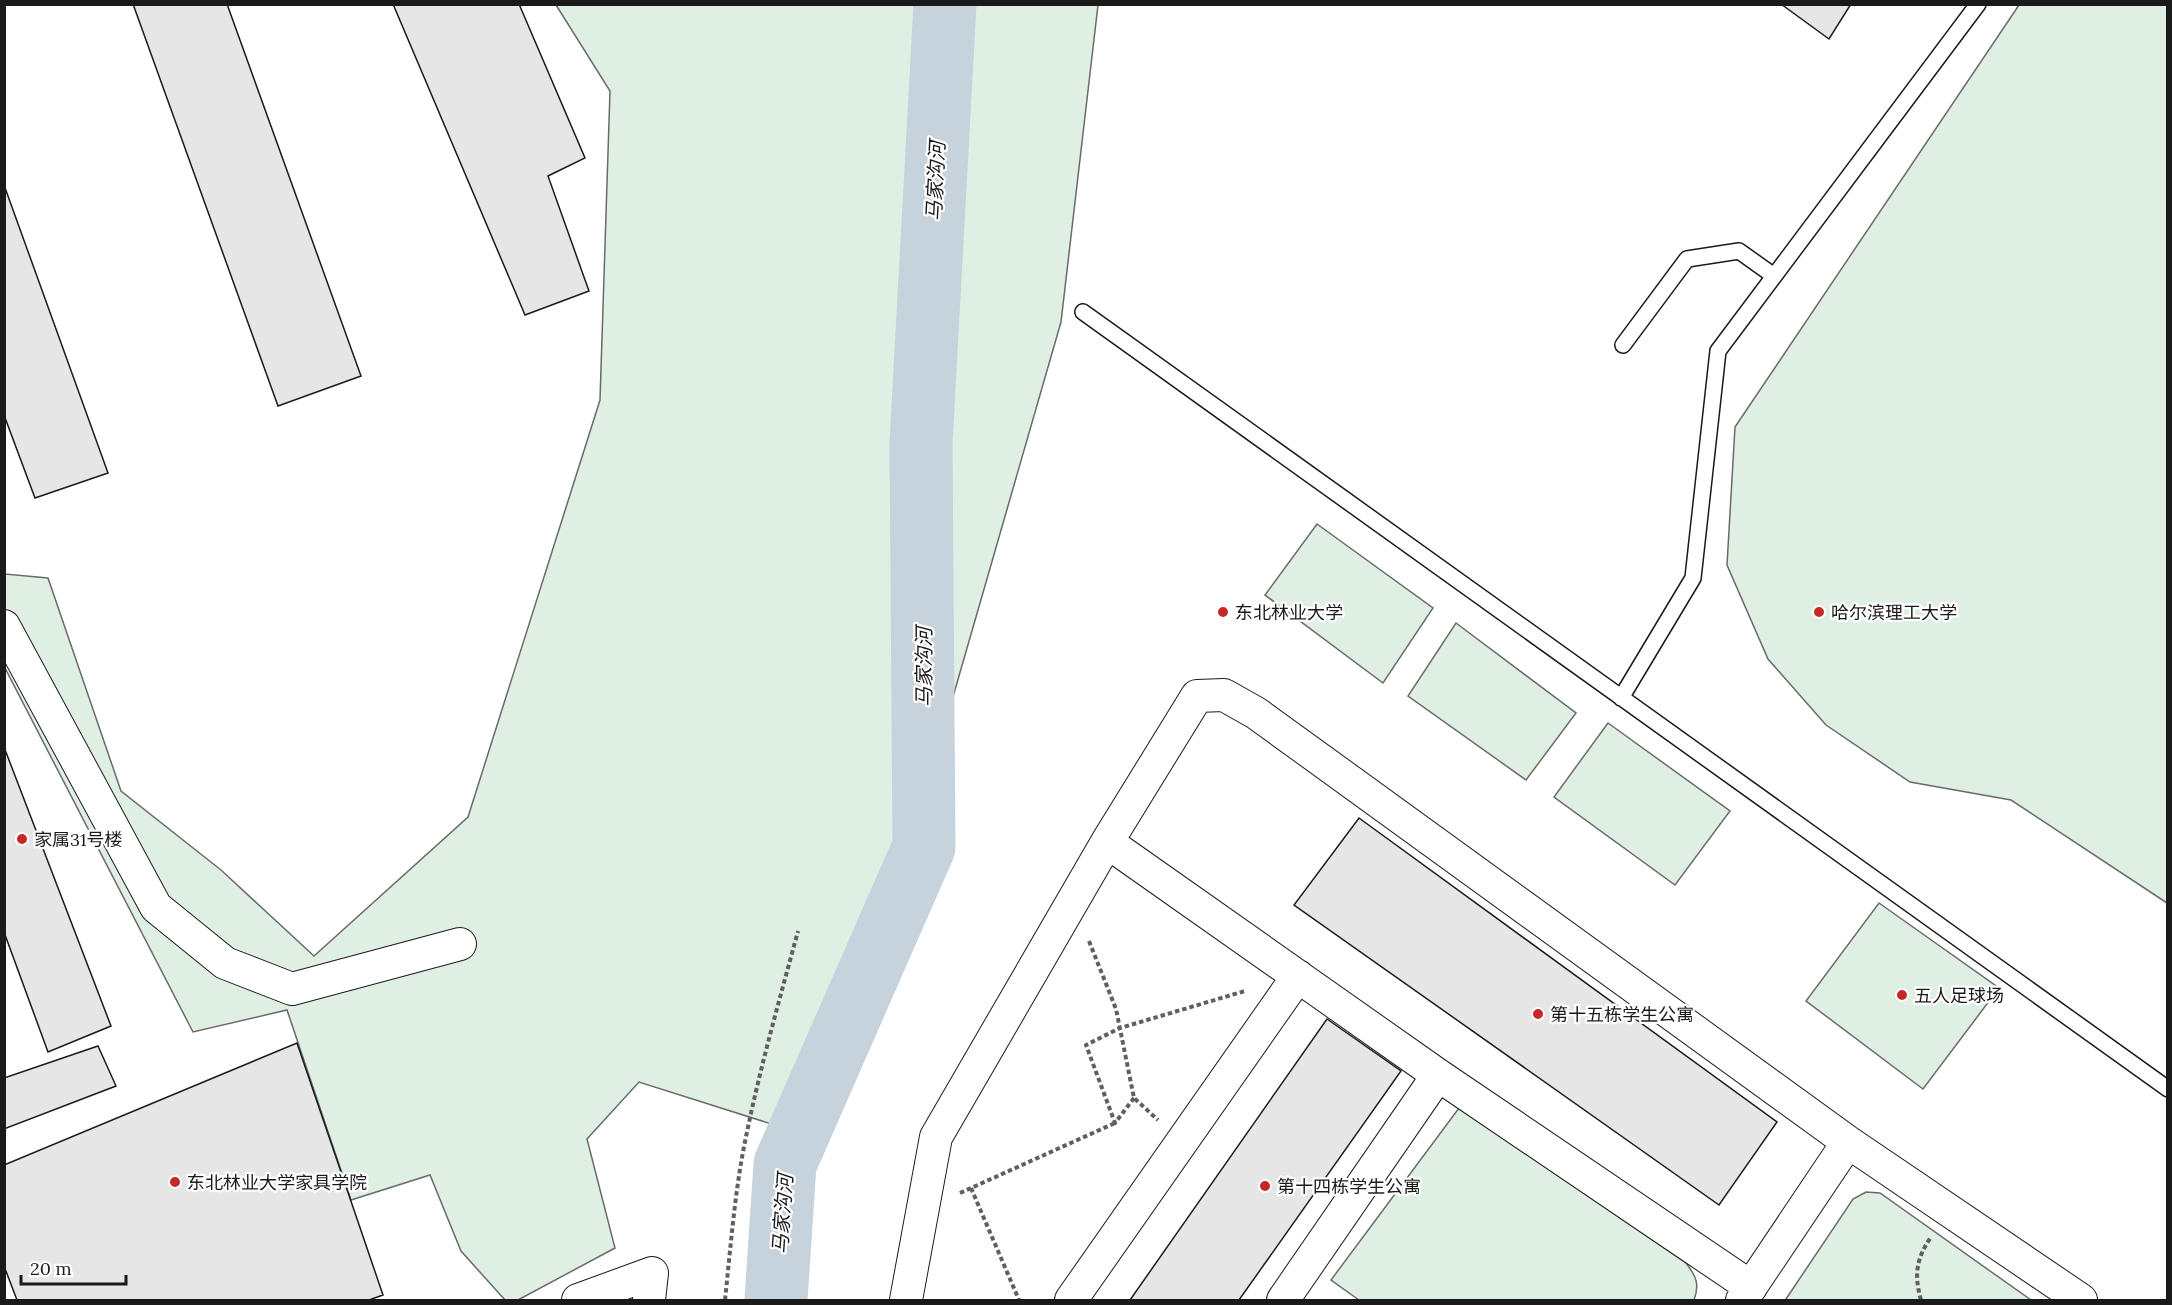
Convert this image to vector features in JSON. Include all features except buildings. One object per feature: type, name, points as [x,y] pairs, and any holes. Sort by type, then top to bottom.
[{"type":"street","points":[[4,626],[156,907],[225,963],[292,989],[460,944]]},
{"type":"street","points":[[906,1300],[936,1137],[1107,842],[1197,696],[1224,695],[1266,720],[1848,1142],[2081,1300]]},
{"type":"street","points":[[1107,842],[1746,1294],[1848,1142]]},
{"type":"street","points":[[1071,1300],[1298,976]]},
{"type":"street","points":[[1283,1300],[1438,1076]]},
{"type":"street","points":[[578,1300],[652,1273],[649,1300]]},
{"type":"lane","points":[[1621,698],[1693,578],[1718,351],[1978,4]]},
{"type":"lane","points":[[1623,345],[1687,259],[1739,251],[1774,276]]},
{"type":"lane","points":[[1083,312],[2168,1089]]},
{"type":"path","points":[[1073,902],[1116,1009],[1134,1098],[1182,1142]]},
{"type":"path","points":[[725,1300],[747,1134],[778,1002],[798,931]]},
{"type":"path","points":[[1115,1123],[1086,1045],[1120,1028],[1298,976]]},
{"type":"path","points":[[922,1209],[1115,1123],[1134,1098]]},
{"type":"path","points":[[971,1188],[1019,1300]]},
{"type":"path","points":[[1921,1300],[1916,1282],[1917,1266],[1924,1248],[1949,1211]]},
{"type":"green space","points":[[556,5],[1098,5],[1061,322],[825,1141],[639,1082],[587,1139],[615,1248],[518,1300],[505,1300],[461,1251],[430,1175],[351,1200],[287,1010],[193,1032],[5,668],[5,574],[48,578],[121,791],[221,870],[314,956],[468,817],[600,400],[610,91]]},
{"type":"green space","points":[[2019,5],[2167,5],[2167,903],[2011,800],[1910,782],[1826,725],[1768,659],[1727,565],[1735,427]]},
{"type":"green space","points":[[1317,524],[1433,608],[1383,683],[1265,595]]},
{"type":"green space","points":[[1456,623],[1576,713],[1526,780],[1408,696]]},
{"type":"green space","points":[[1608,723],[1730,811],[1675,885],[1554,797]]},
{"type":"green space","name":"五人足球场","points":[[1879,903],[1999,988],[1923,1089],[1806,1001]]},
{"type":"green space","points":[[1459,1108],[1686,1263],[1696,1280],[1697,1289],[1694,1300],[1359,1300],[1331,1280]]},
{"type":"green space","points":[[1866,1192],[1880,1193],[2031,1300],[1787,1300],[1853,1199]]},
{"type":"waterway","name":"马家沟河","points":[[776,1300],[785,1164],[924,847],[921,443],[945,4]]},
{"type":"place","name":"东北林业大学","points":[[1223,612]]},
{"type":"place","name":"哈尔滨理工大学","points":[[1819,612]]},
{"type":"place","name":"家属31号楼","points":[[22,839]]},
{"type":"place","name":"五人足球场","points":[[1902,995]]},
{"type":"place","name":"第十五栋学生公寓","points":[[1538,1014]]},
{"type":"place","name":"东北林业大学家具学院","points":[[175,1182]]},
{"type":"place","name":"第十四栋学生公寓","points":[[1265,1186]]}]
